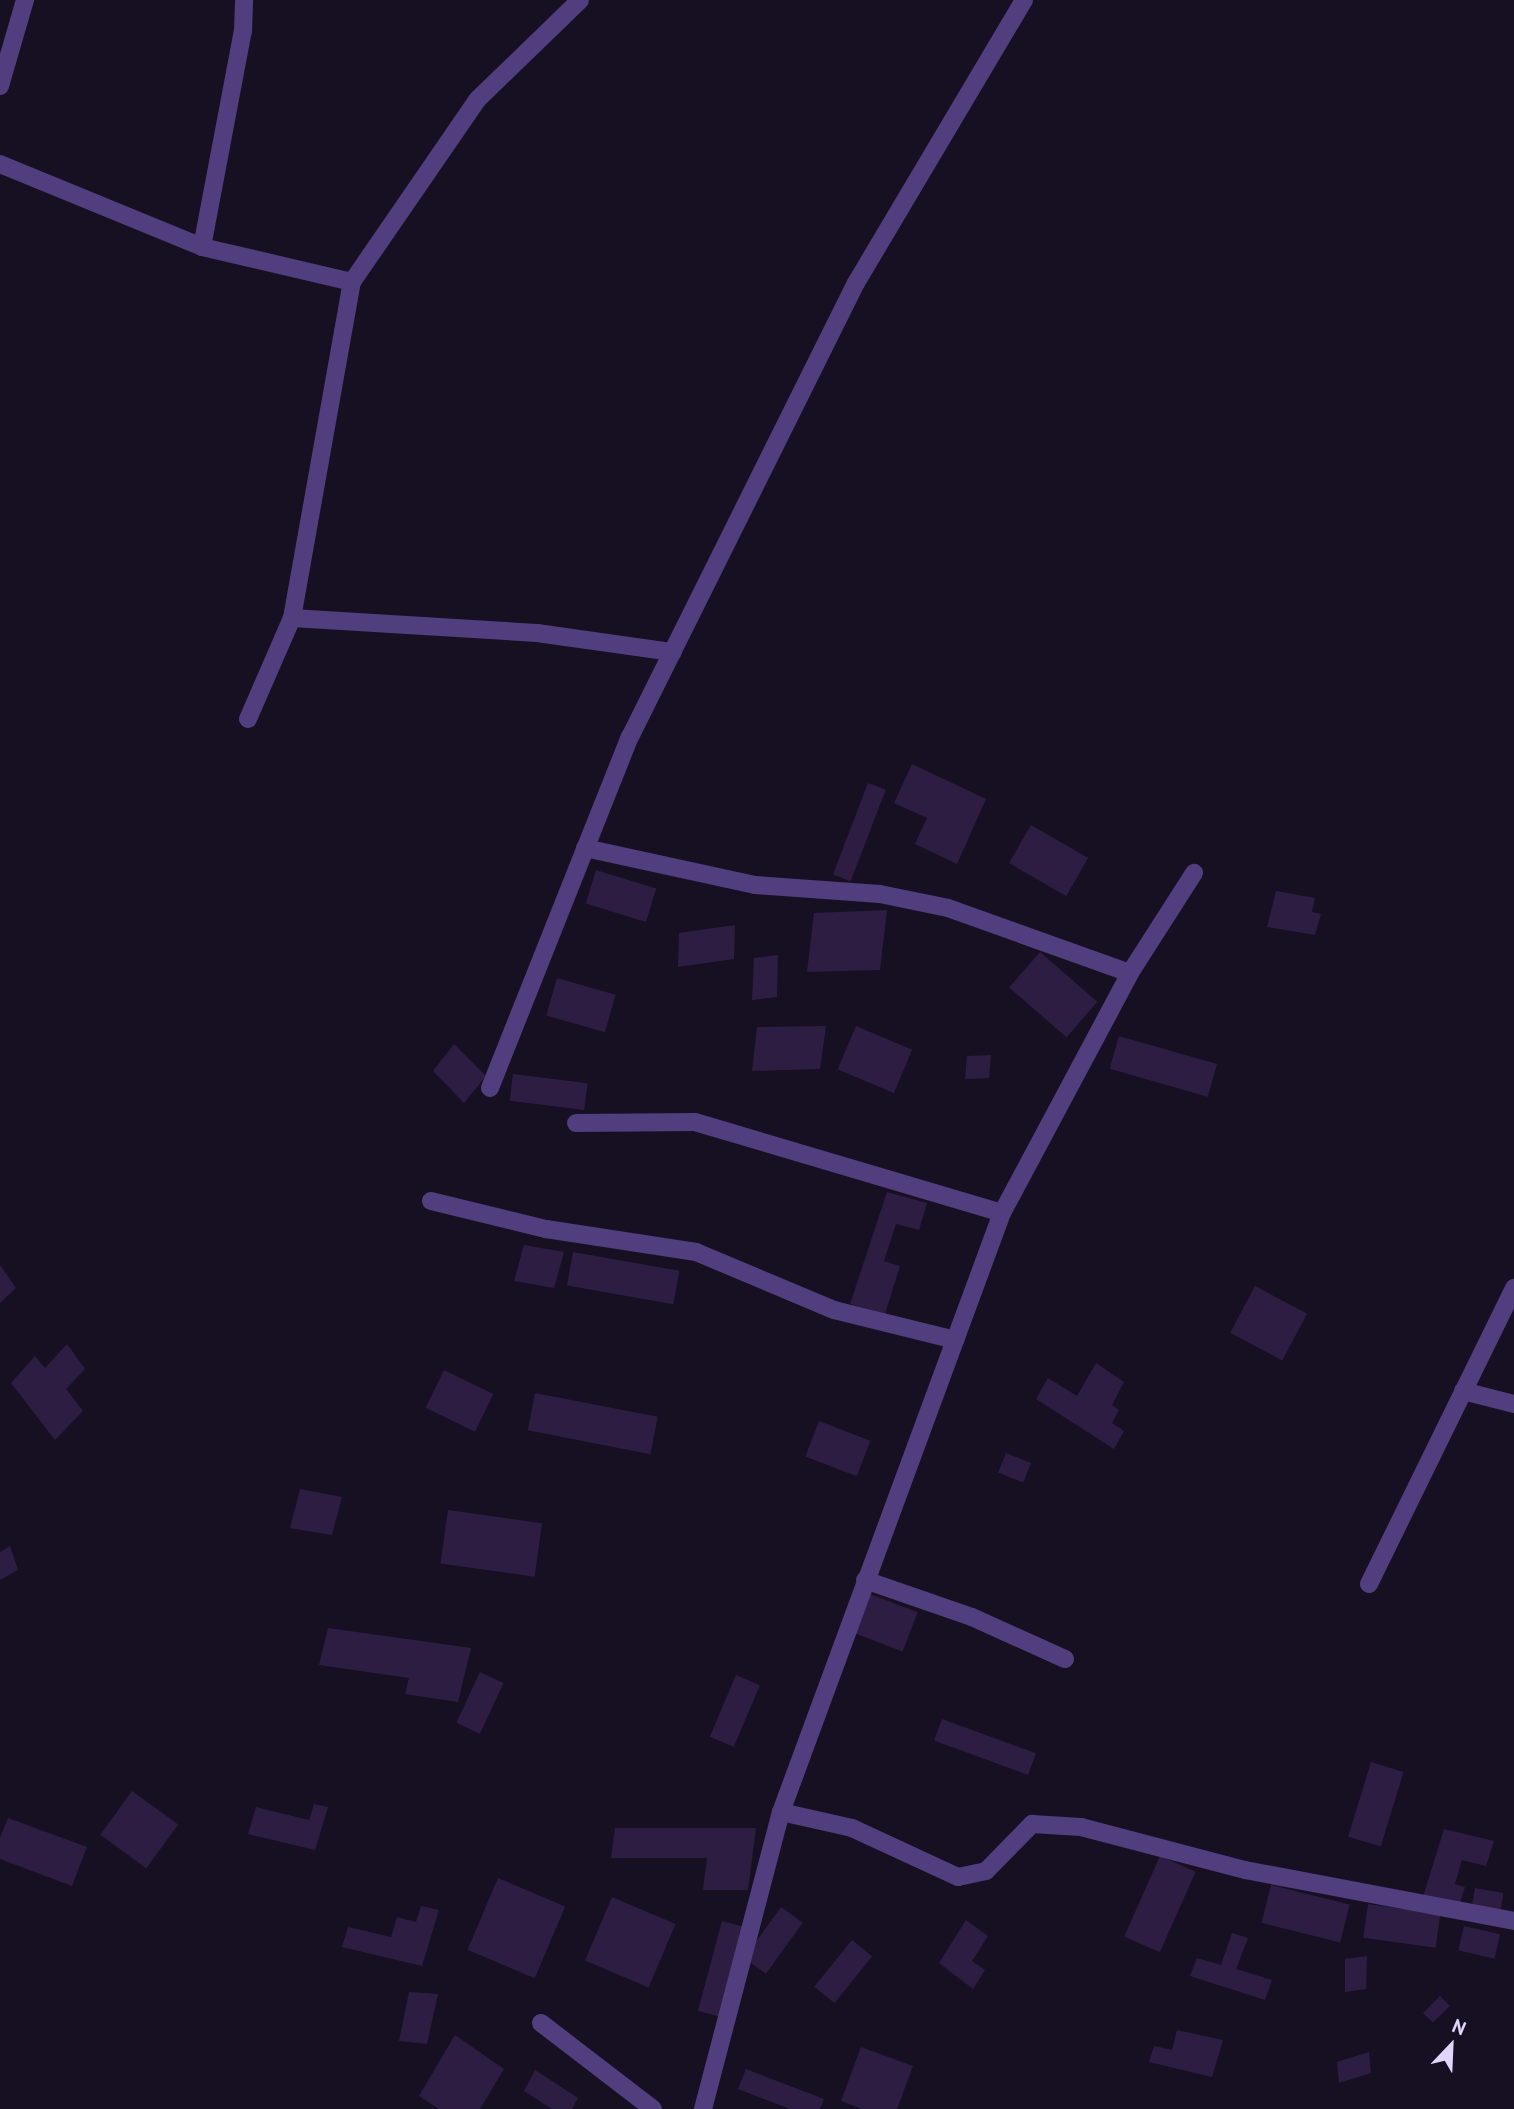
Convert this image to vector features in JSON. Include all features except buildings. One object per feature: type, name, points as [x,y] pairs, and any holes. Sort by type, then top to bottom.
[{"type":"street","points":[[0,86],[25,0]]},
{"type":"street","points":[[202,247],[243,31],[244,0]]},
{"type":"street","points":[[248,719],[292,618],[352,282],[478,99],[580,0]]},
{"type":"street","points":[[490,1088],[630,737],[856,283],[1024,0]]},
{"type":"street","points":[[0,164],[202,247],[352,282]]},
{"type":"street","points":[[292,618],[537,634],[673,652]]},
{"type":"street","points":[[586,848],[755,885],[880,894],[948,908],[1130,973]]},
{"type":"street","points":[[703,2109],[781,1812],[1002,1213],[1130,973],[1194,873]]},
{"type":"street","points":[[576,1123],[695,1122],[1002,1213]]},
{"type":"street","points":[[431,1201],[545,1229],[696,1252],[834,1310],[955,1340]]},
{"type":"street","points":[[1369,1584],[1514,1289]]},
{"type":"street","points":[[1463,1391],[1514,1404]]},
{"type":"street","points":[[865,1580],[972,1617],[1065,1659]]},
{"type":"street","points":[[781,1812],[852,1828],[958,1877],[986,1871],[1032,1824],[1082,1827],[1245,1870],[1514,1921]]},
{"type":"street","points":[[541,2023],[653,2109]]}]
